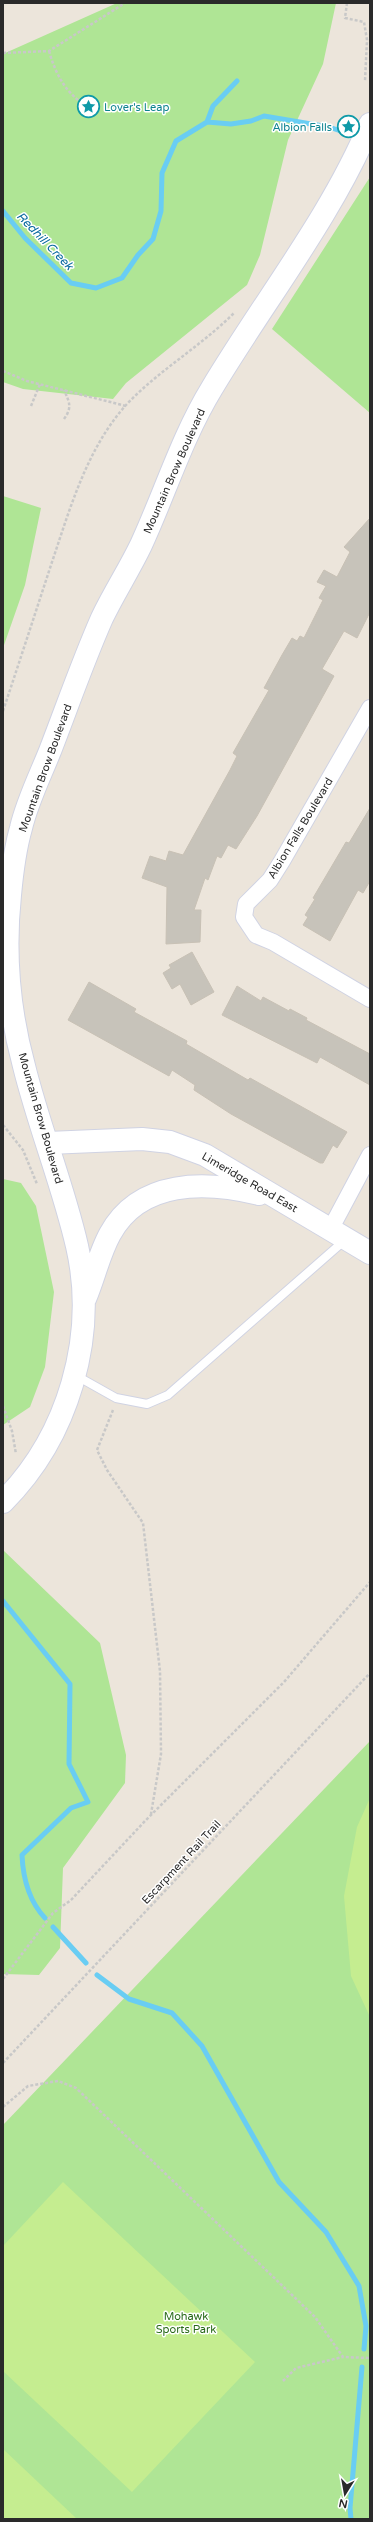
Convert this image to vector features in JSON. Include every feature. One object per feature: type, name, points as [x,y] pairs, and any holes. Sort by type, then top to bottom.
[{"type":"main road","name":"Mountain Brow Boulevard","points":[[3,1502],[20,1485],[49,1442],[75,1375],[82,1340],[83,1306],[78,1248],[24,1066],[7,968],[10,895],[21,827],[102,619],[141,544],[165,484],[209,393],[347,174],[370,124]]},
{"type":"main road","name":"Limeridge Road East","points":[[48,1143],[142,1139],[170,1142],[205,1155],[370,1253]]},
{"type":"main road","points":[[83,1306],[110,1233],[122,1217],[144,1199],[162,1190],[205,1186],[233,1188],[276,1197]]},
{"type":"street","name":"Albion Falls Boulevard","points":[[370,708],[270,880],[246,904],[244,917],[256,935],[273,942],[370,999]]},
{"type":"street","points":[[338,1235],[370,1155]]},
{"type":"lane","points":[[75,1375],[116,1398],[147,1404],[168,1395],[338,1235]]},
{"type":"path","points":[[3,53],[49,51],[125,3]]},
{"type":"path","points":[[347,3],[345,18],[364,22],[367,40],[365,81]]},
{"type":"path","points":[[49,51],[54,69],[66,89],[76,99],[88,106]]},
{"type":"path","points":[[3,711],[81,479],[97,446],[126,406],[158,375],[216,331],[238,310]]},
{"type":"path","points":[[3,372],[40,384],[126,406]]},
{"type":"path","points":[[31,406],[40,384]]},
{"type":"path","points":[[64,390],[70,402],[70,410],[64,419]]},
{"type":"path","points":[[116,1398],[97,1450],[107,1470],[143,1523],[160,1671],[161,1754],[151,1814]]},
{"type":"path","points":[[3,1406],[12,1431],[18,1458]]},
{"type":"path","points":[[3,1978],[53,1913],[71,1900],[151,1814],[284,1682],[370,1582]]},
{"type":"path","name":"Escarpment Rail Trail","points":[[3,2063],[370,1673]]},
{"type":"path","points":[[3,2107],[28,2086],[58,2081],[76,2088],[315,2316],[343,2357]]},
{"type":"path","points":[[283,2381],[296,2368],[343,2357],[370,2358]]},
{"type":"green space","points":[[117,3],[336,3],[323,64],[288,140],[260,255],[247,285],[126,383],[113,399],[23,389],[3,382],[3,54]]},
{"type":"green space","points":[[370,177],[370,413],[272,329]]},
{"type":"green space","points":[[3,496],[41,508],[25,585],[3,648]]},
{"type":"green space","points":[[3,1179],[21,1183],[36,1206],[54,1292],[45,1367],[30,1407],[3,1425]]},
{"type":"green space","points":[[3,1550],[100,1643],[126,1755],[125,1783],[63,1868],[60,1948],[39,1975],[3,1974]]},
{"type":"green space","name":"Mohawk Sports Park","points":[[370,1741],[370,2519],[3,2519],[3,2125]]},
{"type":"green space","points":[[370,1798],[370,2017],[351,1976],[344,1896],[357,1827]]},
{"type":"green space","points":[[63,2182],[255,2362],[132,2492],[3,2371],[3,2246]]},
{"type":"green space","points":[[3,2449],[77,2519],[3,2519]]},
{"type":"building","points":[[370,518],[370,612],[357,638],[344,631],[322,669],[334,676],[257,816],[236,849],[228,845],[221,858],[217,856],[208,880],[205,878],[194,910],[201,910],[200,942],[166,944],[167,887],[142,878],[150,856],[166,861],[169,851],[183,855],[237,756],[233,753],[269,690],[264,688],[282,655],[292,638],[297,641],[300,636],[304,638],[323,600],[319,598],[326,586],[317,582],[324,570],[337,577],[350,552],[344,547]]},
{"type":"building","points":[[370,808],[370,881],[363,893],[358,890],[330,941],[303,925],[308,917],[305,915],[315,899],[313,898],[346,842],[349,843]]},
{"type":"building","points":[[192,952],[214,992],[191,1005],[180,984],[172,989],[163,973],[171,968],[169,965]]},
{"type":"building","points":[[89,982],[136,1009],[134,1012],[187,1041],[186,1044],[248,1080],[250,1078],[347,1132],[337,1148],[333,1145],[323,1163],[320,1163],[231,1114],[194,1090],[195,1085],[172,1070],[169,1076],[68,1020]]},
{"type":"building","points":[[237,986],[261,1001],[263,997],[289,1011],[290,1009],[307,1018],[306,1020],[370,1054],[370,1085],[320,1057],[317,1063],[222,1015]]},
{"type":"waterway","points":[[207,122],[213,106],[237,81]]},
{"type":"waterway","name":"Redhill Creek","points":[[3,211],[25,238],[71,283],[96,288],[122,278],[138,255],[153,239],[161,211],[162,173],[176,141],[207,122],[231,124],[251,121],[264,116],[329,127],[358,137]]},
{"type":"waterway","points":[[3,1601],[70,1684],[69,1764],[88,1802],[71,1808],[22,1855],[25,1880],[34,1904],[45,1918]]},
{"type":"waterway","points":[[53,1927],[86,1963]]},
{"type":"waterway","points":[[97,1975],[129,1999],[172,2013],[202,2046],[279,2182],[326,2232],[359,2286],[366,2326],[364,2349]]},
{"type":"waterway","points":[[351,2519],[350,2508],[362,2367]]},
{"type":"place","name":"Lover's Leap","points":[[88,107]]},
{"type":"place","name":"Albion Falls","points":[[348,127]]}]
